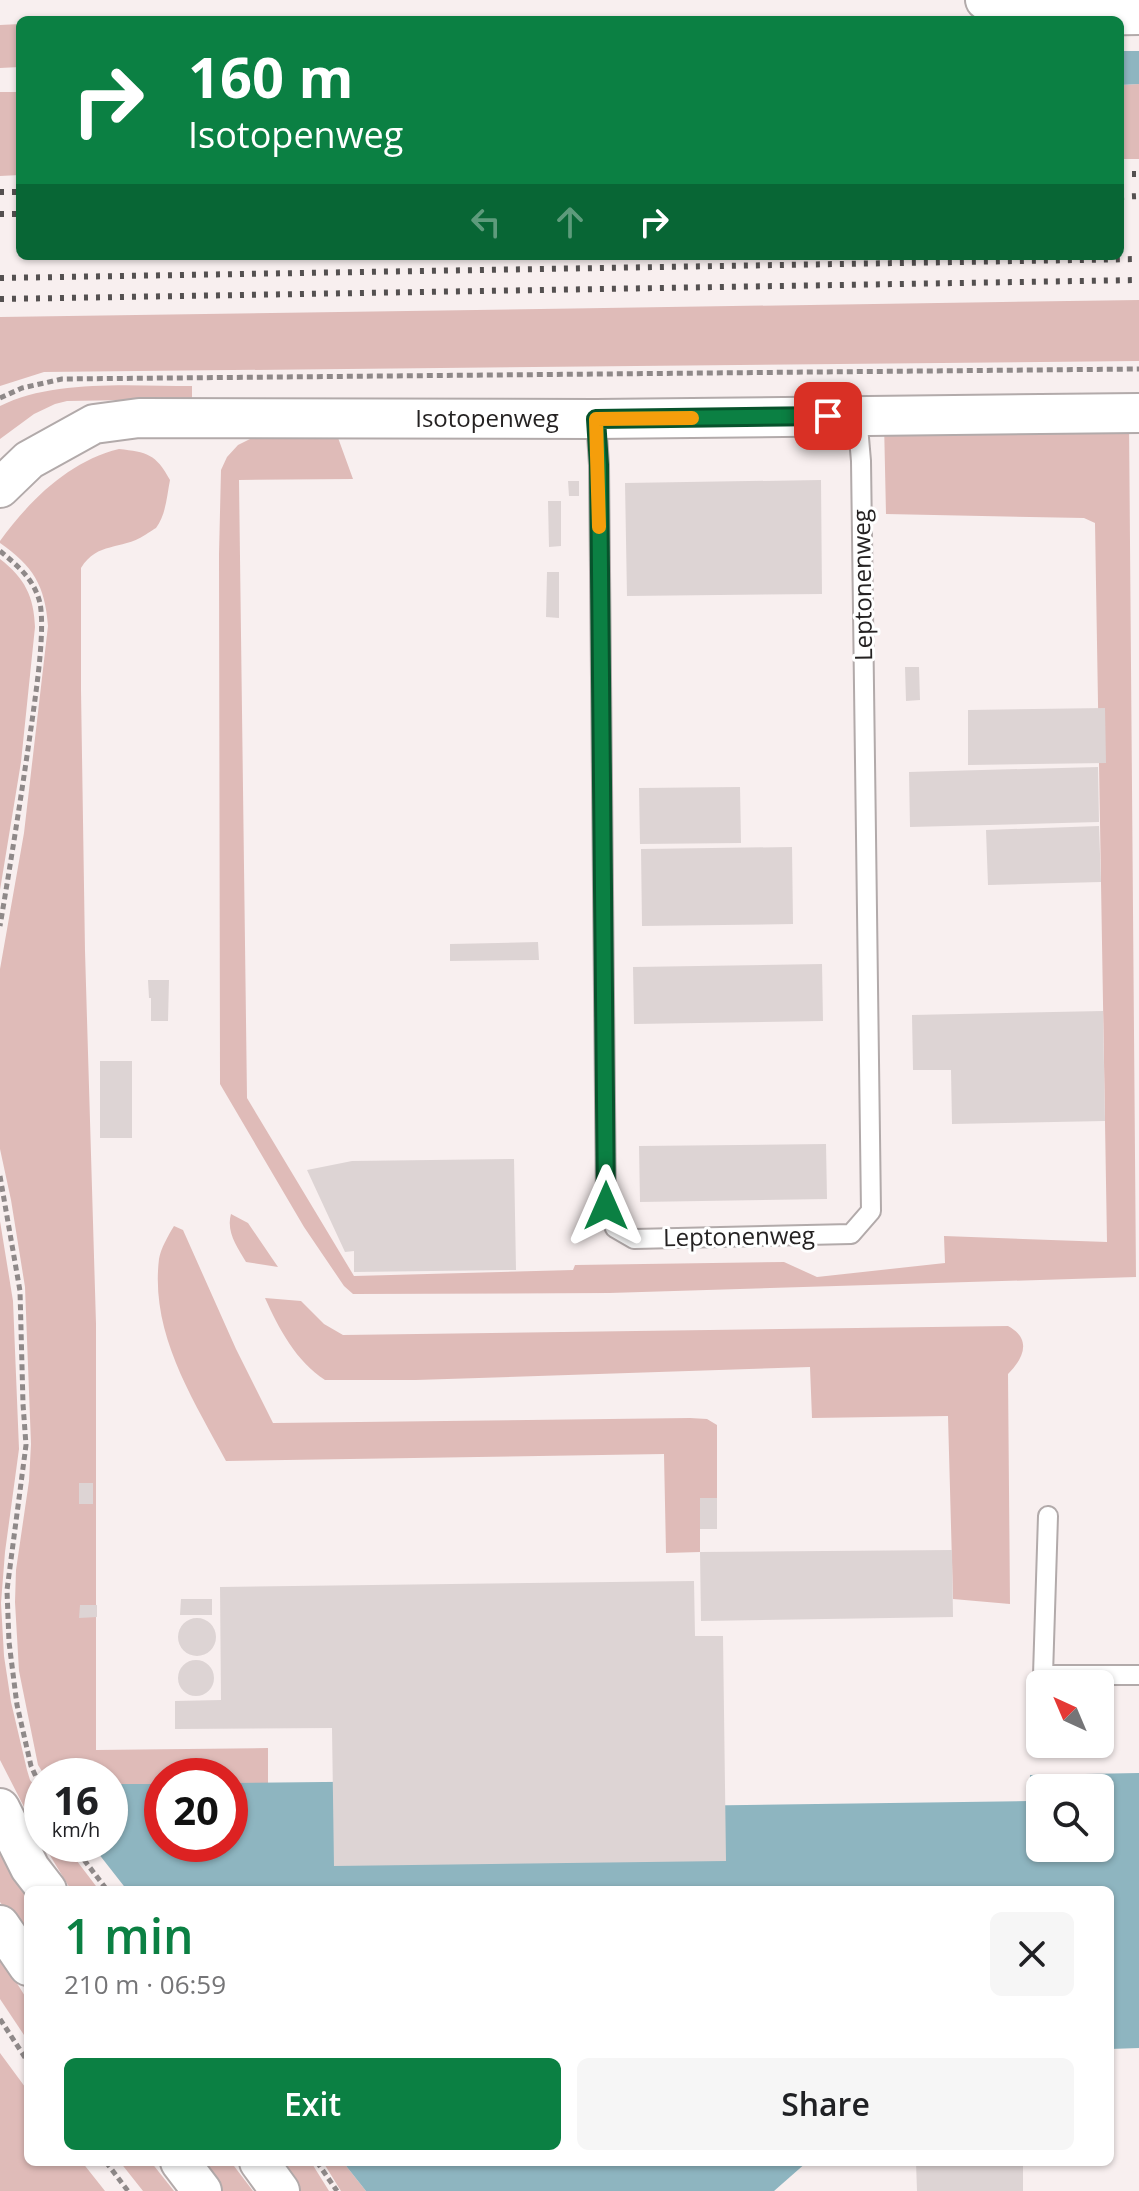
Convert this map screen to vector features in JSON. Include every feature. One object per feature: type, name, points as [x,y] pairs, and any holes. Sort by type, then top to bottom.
[{"type":"street","points":[[985,0],[1014,16]]},
{"type":"street","points":[[1078,16],[1139,15]]},
{"type":"street","name":"Isotopenweg","points":[[0,488],[29,460],[94,424],[139,418],[596,419],[1139,413]]},
{"type":"street","points":[[0,1808],[30,1868],[44,1886]]},
{"type":"street","points":[[0,1925],[24,1960]]},
{"type":"street","points":[[183,2166],[202,2191]]},
{"type":"street","points":[[262,2166],[280,2191]]},
{"type":"lane","name":"Leptonenweg","points":[[596,419],[606,1206],[615,1228],[634,1239],[851,1234],[871,1211],[861,461],[857,415]]},
{"type":"lane","points":[[1048,1516],[1043,1675],[1139,1675]]},
{"type":"path","points":[[0,398],[22,388],[62,379],[1139,369]]},
{"type":"path","points":[[0,551],[27,574],[40,604],[41,631],[37,688],[0,926]]},
{"type":"path","points":[[0,1176],[20,1291],[26,1445],[7,1590],[9,1642],[17,1705],[29,1758]]},
{"type":"path","points":[[86,1862],[104,1886]]},
{"type":"path","points":[[0,2019],[24,2056]]},
{"type":"path","points":[[109,2166],[128,2191]]},
{"type":"path","points":[[320,2166],[337,2191]]},
{"type":"shaded area","points":[[16,24],[16,67],[0,68],[0,25]]},
{"type":"shaded area","points":[[1139,84],[1139,159],[1124,159],[1124,85]]},
{"type":"shaded area","points":[[0,92],[16,92],[16,175],[0,176]]},
{"type":"shaded area","points":[[1139,300],[1139,361],[44,372],[0,386],[0,317]]},
{"type":"shaded area","points":[[94,386],[192,386],[192,399],[67,401],[55,404],[34,414],[0,439],[0,406],[21,397],[44,391]]},
{"type":"shaded area","points":[[1129,420],[1136,1277],[609,1293],[353,1294],[344,1286],[304,1227],[220,1084],[219,554],[221,470],[227,457],[238,445],[256,436],[337,435],[353,479],[239,480],[247,1098],[354,1276],[573,1270],[575,1265],[784,1262],[817,1277],[945,1263],[944,1236],[1107,1242],[1095,523],[1084,518],[886,514],[884,422]]},
{"type":"shaded area","points":[[119,449],[137,451],[155,460],[170,480],[164,511],[156,528],[136,540],[102,550],[81,568],[85,951],[96,1324],[96,1750],[268,1748],[268,1783],[248,1783],[248,1758],[144,1758],[144,1784],[128,1784],[128,1758],[37,1758],[19,1671],[16,1570],[31,1444],[25,1287],[0,1149],[0,969],[24,833],[48,626],[44,599],[35,578],[0,541],[24,511],[52,484],[101,455]]},
{"type":"shaded area","points":[[0,559],[22,581],[33,606],[35,627],[21,762],[0,890]]},
{"type":"shaded area","points":[[231,1214],[248,1223],[278,1267],[246,1262],[231,1233]]},
{"type":"shaded area","points":[[0,1221],[13,1301],[19,1449],[1,1603],[4,1656],[24,1758],[24,1807],[0,1760]]},
{"type":"shaded area","points":[[174,1226],[183,1230],[273,1423],[690,1418],[707,1419],[717,1425],[717,1498],[700,1498],[700,1552],[666,1553],[664,1454],[226,1461],[177,1365],[161,1313],[159,1259]]},
{"type":"shaded area","points":[[265,1298],[301,1301],[324,1324],[343,1335],[1008,1326],[1016,1331],[1023,1343],[1018,1362],[1008,1374],[1010,1604],[953,1599],[948,1416],[812,1418],[810,1367],[416,1380],[325,1380],[297,1354],[282,1333]]},
{"type":"shaded area","points":[[0,1843],[25,1886],[24,1936],[0,1902]]},
{"type":"shaded area","points":[[54,1862],[78,1862],[96,1886],[69,1886]]},
{"type":"shaded area","points":[[0,1956],[24,1995],[24,2035],[0,1999]]},
{"type":"shaded area","points":[[0,2053],[24,2086],[24,2166],[85,2166],[105,2191],[0,2191]]},
{"type":"shaded area","points":[[123,2166],[154,2166],[174,2191],[143,2191]]},
{"type":"shaded area","points":[[202,2166],[234,2166],[253,2191],[221,2191]]},
{"type":"shaded area","points":[[281,2166],[313,2166],[329,2191],[300,2191]]},
{"type":"shaded area","points":[[325,2166],[346,2166],[366,2191],[341,2191]]},
{"type":"water","points":[[1124,51],[1139,51],[1139,84],[1124,85]]},
{"type":"water","points":[[1139,1773],[1139,2048],[1114,2049],[1114,1886],[124,1886],[105,1862],[128,1862],[128,1784],[144,1784],[144,1862],[248,1862],[248,1783],[517,1780],[528,1808],[1026,1801],[1026,1862],[1114,1862],[1114,1774],[1084,1774]]},
{"type":"water","points":[[346,2166],[802,2166],[774,2191],[366,2191]]},
{"type":"building","points":[[821,480],[822,594],[627,596],[625,483]]},
{"type":"building","points":[[568,481],[579,481],[579,496],[569,496]]},
{"type":"building","points":[[548,501],[561,501],[561,546],[549,547]]},
{"type":"building","points":[[547,572],[559,572],[559,618],[546,617]]},
{"type":"building","points":[[905,667],[919,667],[920,700],[906,701]]},
{"type":"building","points":[[1105,708],[1106,763],[968,765],[968,710]]},
{"type":"building","points":[[1098,767],[1099,822],[910,827],[909,772]]},
{"type":"building","points":[[740,787],[741,843],[640,844],[639,788]]},
{"type":"building","points":[[1099,826],[1101,882],[988,885],[986,830]]},
{"type":"building","points":[[792,847],[793,924],[642,926],[641,849]]},
{"type":"building","points":[[538,942],[539,960],[450,961],[450,944]]},
{"type":"building","points":[[822,964],[823,1021],[634,1024],[633,967]]},
{"type":"building","points":[[148,980],[169,980],[168,1021],[151,1021]]},
{"type":"building","points":[[1103,1011],[1105,1121],[952,1124],[951,1070],[913,1070],[912,1015]]},
{"type":"building","points":[[100,1061],[132,1061],[132,1138],[100,1138]]},
{"type":"building","points":[[826,1144],[827,1199],[640,1202],[639,1146]]},
{"type":"building","points":[[514,1159],[516,1270],[354,1272],[354,1251],[345,1252],[307,1170],[352,1161]]},
{"type":"building","points":[[79,1483],[93,1483],[93,1504],[79,1504]]},
{"type":"building","points":[[700,1498],[717,1498],[717,1529],[700,1529]]},
{"type":"building","points":[[952,1550],[953,1617],[701,1621],[700,1552]]},
{"type":"building","points":[[694,1581],[695,1636],[723,1636],[726,1861],[334,1866],[332,1728],[175,1729],[175,1701],[221,1700],[220,1587]]},
{"type":"building","points":[[181,1599],[212,1599],[212,1615],[180,1615]]},
{"type":"building","points":[[80,1605],[97,1605],[97,1617],[79,1618]]},
{"type":"building","points":[[197,1618],[210,1624],[216,1637],[210,1650],[197,1656],[184,1650],[178,1637],[184,1624]]},
{"type":"building","points":[[196,1660],[209,1665],[214,1678],[209,1691],[196,1696],[183,1691],[178,1678],[183,1665]]},
{"type":"building","points":[[916,2166],[1023,2166],[1023,2191],[917,2191]]},
{"type":"railway","points":[[1124,174],[1139,174]]},
{"type":"railway","points":[[0,192],[16,192]]},
{"type":"railway","points":[[1124,197],[1139,196]]},
{"type":"railway","points":[[0,214],[16,214]]},
{"type":"railway","points":[[1124,259],[1139,259]]},
{"type":"railway","points":[[0,278],[1079,260]]},
{"type":"railway","points":[[0,299],[1139,280]]},
{"type":"slow traffic","points":[[599,527],[596,419],[692,418]]},
{"type":"route","points":[[606,1206],[599,465],[596,419],[828,416]]}]
